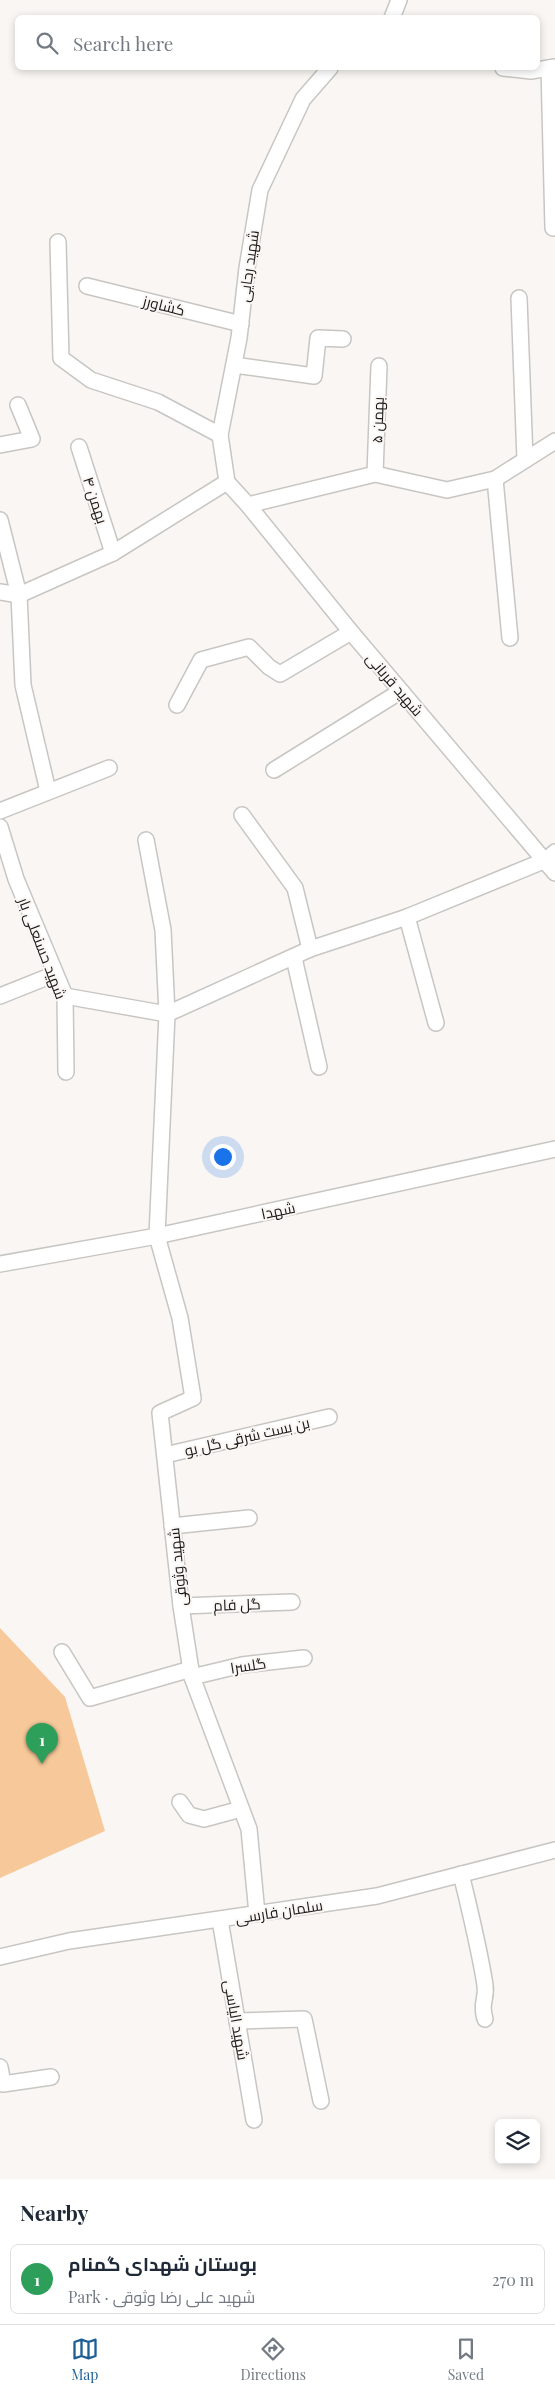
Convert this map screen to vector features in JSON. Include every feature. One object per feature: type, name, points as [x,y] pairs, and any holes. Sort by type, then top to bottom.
[{"type":"street","points":[[393,15],[399,0]]},
{"type":"street","points":[[552,67],[553,228]]},
{"type":"street","name":"شهید رجایی","points":[[227,482],[220,435],[241,324],[247,268],[260,190],[303,99],[328,70]]},
{"type":"street","points":[[522,70],[537,70]]},
{"type":"street","points":[[58,242],[61,358],[90,380],[158,402],[220,435]]},
{"type":"street","name":"کشاورز","points":[[87,286],[241,324]]},
{"type":"street","points":[[519,298],[525,460]]},
{"type":"street","points":[[234,365],[314,376],[318,338],[342,339]]},
{"type":"street","name":"بهمن ۵","points":[[375,474],[379,366]]},
{"type":"street","points":[[0,445],[32,439],[18,405]]},
{"type":"street","points":[[248,505],[375,474],[446,490],[495,478],[555,441]]},
{"type":"street","name":"بهمن ۴","points":[[79,447],[113,553]]},
{"type":"street","points":[[495,478],[510,638]]},
{"type":"street","points":[[0,592],[20,595],[113,553],[227,482]]},
{"type":"street","name":"شهید قربانی","points":[[227,482],[401,692],[550,856],[555,873]]},
{"type":"street","points":[[0,520],[20,595],[23,685],[48,791]]},
{"type":"street","points":[[177,705],[201,660],[249,647],[269,667],[280,674],[351,632]]},
{"type":"street","points":[[274,770],[401,692]]},
{"type":"street","points":[[0,811],[109,768]]},
{"type":"street","points":[[242,815],[295,888],[310,950]]},
{"type":"street","name":"شهید حسنعلی بار","points":[[0,827],[16,879],[64,996],[66,1072]]},
{"type":"street","points":[[146,840],[163,930],[167,1014],[157,1236]]},
{"type":"street","points":[[64,996],[167,1014],[310,950],[406,918],[550,856]]},
{"type":"street","points":[[406,918],[436,1023]]},
{"type":"street","points":[[294,958],[319,1067]]},
{"type":"street","points":[[0,996],[55,974]]},
{"type":"street","name":"شهدا","points":[[0,1264],[157,1236],[555,1149]]},
{"type":"street","name":"شهید وثوقی","points":[[157,1236],[180,1318],[194,1398],[160,1413],[181,1606],[192,1673],[249,1829],[257,1914]]},
{"type":"street","name":"بن بست شرقی گل بو","points":[[164,1455],[328,1417]]},
{"type":"street","points":[[172,1526],[249,1518]]},
{"type":"street","name":"گل فام","points":[[181,1606],[292,1602]]},
{"type":"street","name":"گلسرا","points":[[62,1652],[90,1698],[192,1673],[304,1658]]},
{"type":"street","points":[[180,1802],[190,1815],[204,1819],[241,1809]]},
{"type":"street","name":"سلمان فارسی","points":[[0,1957],[69,1940],[220,1920],[376,1896],[555,1850]]},
{"type":"street","points":[[462,1874],[479,1951],[486,1994],[481,2007],[485,2018]]},
{"type":"street","name":"شهید الیاسی","points":[[220,1920],[254,2120]]},
{"type":"street","points":[[237,2021],[304,2018],[320,2102]]},
{"type":"street","points":[[0,2066],[3,2084],[51,2077]]},
{"type":"shaded area","points":[[0,1628],[65,1697],[105,1831],[0,1878]]},
{"type":"place","name":"بوستان شهدای گمنام","points":[[42,1764]]}]
